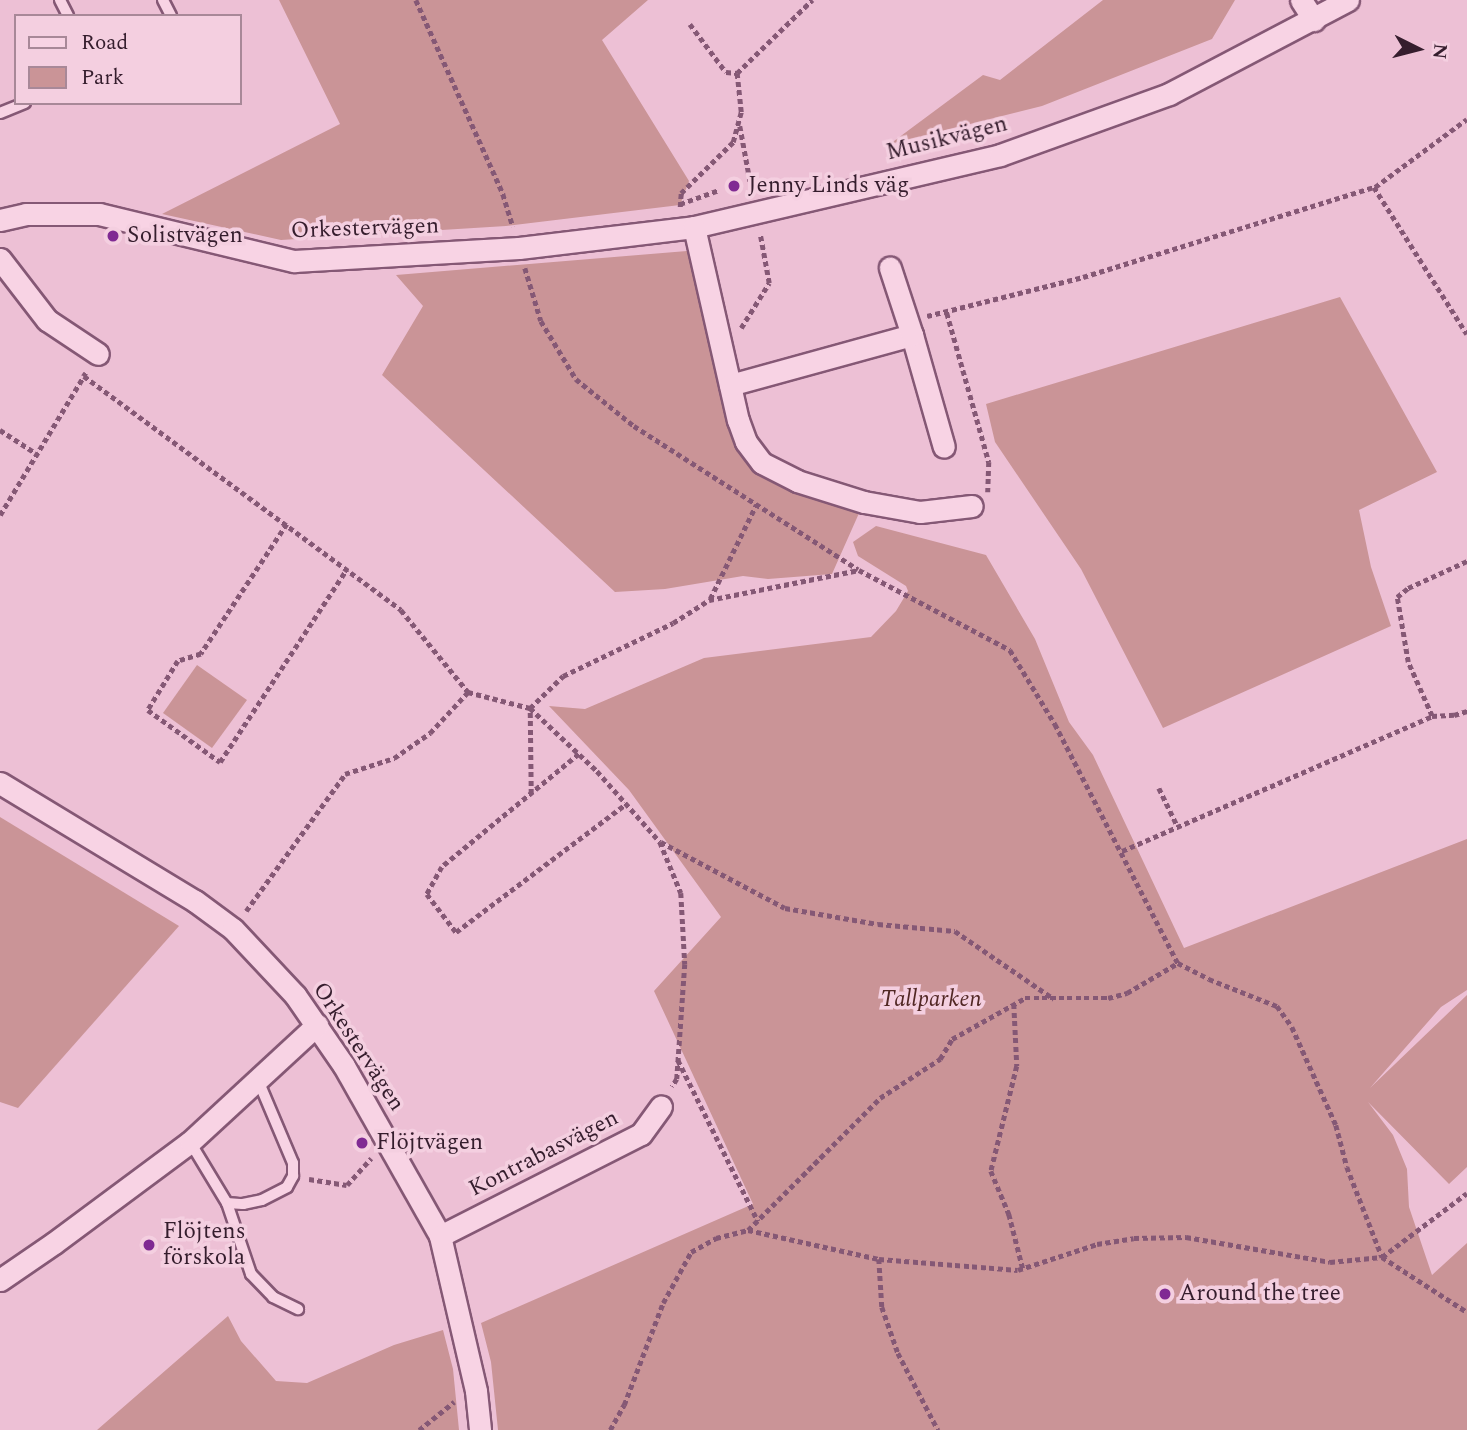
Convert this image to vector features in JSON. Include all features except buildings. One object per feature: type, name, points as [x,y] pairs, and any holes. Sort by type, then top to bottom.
[{"type":"street","points":[[1301,0],[1314,20]]},
{"type":"street","name":"Musikvägen","points":[[686,228],[1000,155],[1170,94],[1348,0]]},
{"type":"street","name":"Orkestervägen","points":[[0,220],[26,214],[99,214],[294,261],[519,248],[686,228]]},
{"type":"street","points":[[686,228],[746,442],[762,463],[773,471],[864,502],[920,512],[980,501]]},
{"type":"street","points":[[0,259],[47,320],[98,354]]},
{"type":"street","points":[[890,268],[944,446]]},
{"type":"street","points":[[730,385],[909,327]]},
{"type":"street","name":"Orkestervägen","points":[[0,783],[195,901],[233,929],[295,995],[344,1066],[440,1236],[476,1391],[480,1430]]},
{"type":"street","points":[[0,1280],[190,1142],[317,1025]]},
{"type":"street","name":"Kontrabasvägen","points":[[440,1236],[641,1134],[662,1106]]},
{"type":"lane","points":[[0,113],[20,105]]},
{"type":"lane","points":[[227,1203],[243,1204],[262,1200],[287,1187],[293,1176],[293,1163],[258,1080]]},
{"type":"lane","points":[[190,1142],[227,1203],[251,1274],[273,1297],[299,1309]]},
{"type":"path","points":[[416,0],[503,194],[541,321],[576,379],[634,426],[859,570],[1010,650],[1055,724],[1178,963],[1209,979],[1277,1006],[1292,1027],[1336,1125],[1347,1167],[1382,1257],[1467,1312]]},
{"type":"path","points":[[722,350],[742,327],[769,283],[740,126],[737,74],[812,0]]},
{"type":"path","points":[[690,24],[726,72],[737,74]]},
{"type":"path","points":[[909,327],[947,313],[1083,277],[1374,187],[1467,119]]},
{"type":"path","points":[[686,228],[680,204],[681,193],[733,142],[740,126]]},
{"type":"path","points":[[1374,187],[1467,334]]},
{"type":"path","points":[[680,204],[719,190]]},
{"type":"path","points":[[947,313],[989,462],[980,501]]},
{"type":"path","points":[[0,515],[98,354]]},
{"type":"path","points":[[84,376],[401,610],[468,692],[530,708],[579,754],[660,842],[681,893],[685,964],[677,1079],[662,1106]]},
{"type":"path","points":[[0,430],[37,454]]},
{"type":"path","points":[[709,600],[756,505]]},
{"type":"path","points":[[287,524],[201,654],[178,661],[148,710],[220,762],[347,569]]},
{"type":"path","points":[[1432,716],[1408,662],[1397,597],[1408,587],[1467,561]]},
{"type":"path","points":[[531,794],[530,708],[563,676],[673,623],[709,600],[859,570]]},
{"type":"path","points":[[233,929],[345,774],[394,758],[430,733],[468,692]]},
{"type":"path","points":[[1122,851],[1432,716],[1467,711]]},
{"type":"path","points":[[579,754],[442,867],[427,894],[456,932],[626,804]]},
{"type":"path","points":[[1159,788],[1177,825]]},
{"type":"path","points":[[660,842],[785,908],[878,924],[955,931],[1055,999]]},
{"type":"path","points":[[748,1230],[880,1098],[940,1059],[952,1039],[1025,998],[1108,998],[1127,993],[1178,963]]},
{"type":"path","points":[[1014,1004],[1017,1066],[991,1171],[1009,1214],[1023,1269]]},
{"type":"path","points":[[678,1059],[758,1221]]},
{"type":"path","points":[[610,1430],[624,1405],[663,1303],[691,1252],[716,1238],[748,1230],[879,1259],[1023,1269],[1097,1244],[1134,1238],[1186,1237],[1330,1262],[1382,1257],[1467,1192]]},
{"type":"path","points":[[879,1259],[882,1307],[898,1353],[938,1430]]},
{"type":"path","points":[[419,1430],[460,1397],[476,1391]]},
{"type":"green space","points":[[279,0],[648,0],[602,40],[689,181],[680,205],[506,226],[281,240],[162,214],[340,124]]},
{"type":"green space","points":[[1103,0],[1235,0],[1212,39],[1042,106],[890,144],[983,75],[1000,80]]},
{"type":"green space","points":[[699,250],[762,463],[864,502],[832,574],[768,579],[743,576],[665,589],[615,592],[382,375],[423,306],[396,275]]},
{"type":"green space","points":[[1340,297],[1437,472],[1359,510],[1371,567],[1391,626],[1163,728],[1081,569],[995,442],[986,404]]},
{"type":"green space","name":"Tallparken","points":[[876,526],[986,555],[1035,639],[1069,722],[1093,755],[1184,948],[1467,839],[1467,990],[1441,1007],[1370,1088],[1467,995],[1467,1167],[1449,1184],[1368,1102],[1393,1135],[1407,1169],[1409,1207],[1432,1275],[1467,1243],[1467,1430],[498,1430],[491,1362],[481,1323],[753,1204],[654,991],[721,917],[629,790],[549,706],[585,709],[704,658],[871,637],[896,611],[908,591],[906,586],[858,556],[853,542]]},
{"type":"green space","points":[[197,665],[247,700],[212,748],[163,713]]},
{"type":"green space","points":[[0,817],[179,926],[18,1108],[0,1102]]},
{"type":"green space","points":[[228,1316],[241,1341],[276,1381],[307,1383],[394,1345],[443,1330],[453,1369],[459,1430],[97,1430]]},
{"type":"place","name":"Jenny Linds väg","points":[[734,186]]},
{"type":"place","name":"Solistvägen","points":[[113,236]]},
{"type":"place","name":"Flöjtvägen","points":[[362,1143]]},
{"type":"place","name":"Flöjtens förskola","points":[[149,1245]]},
{"type":"place","name":"Around the tree","points":[[1165,1294]]}]
